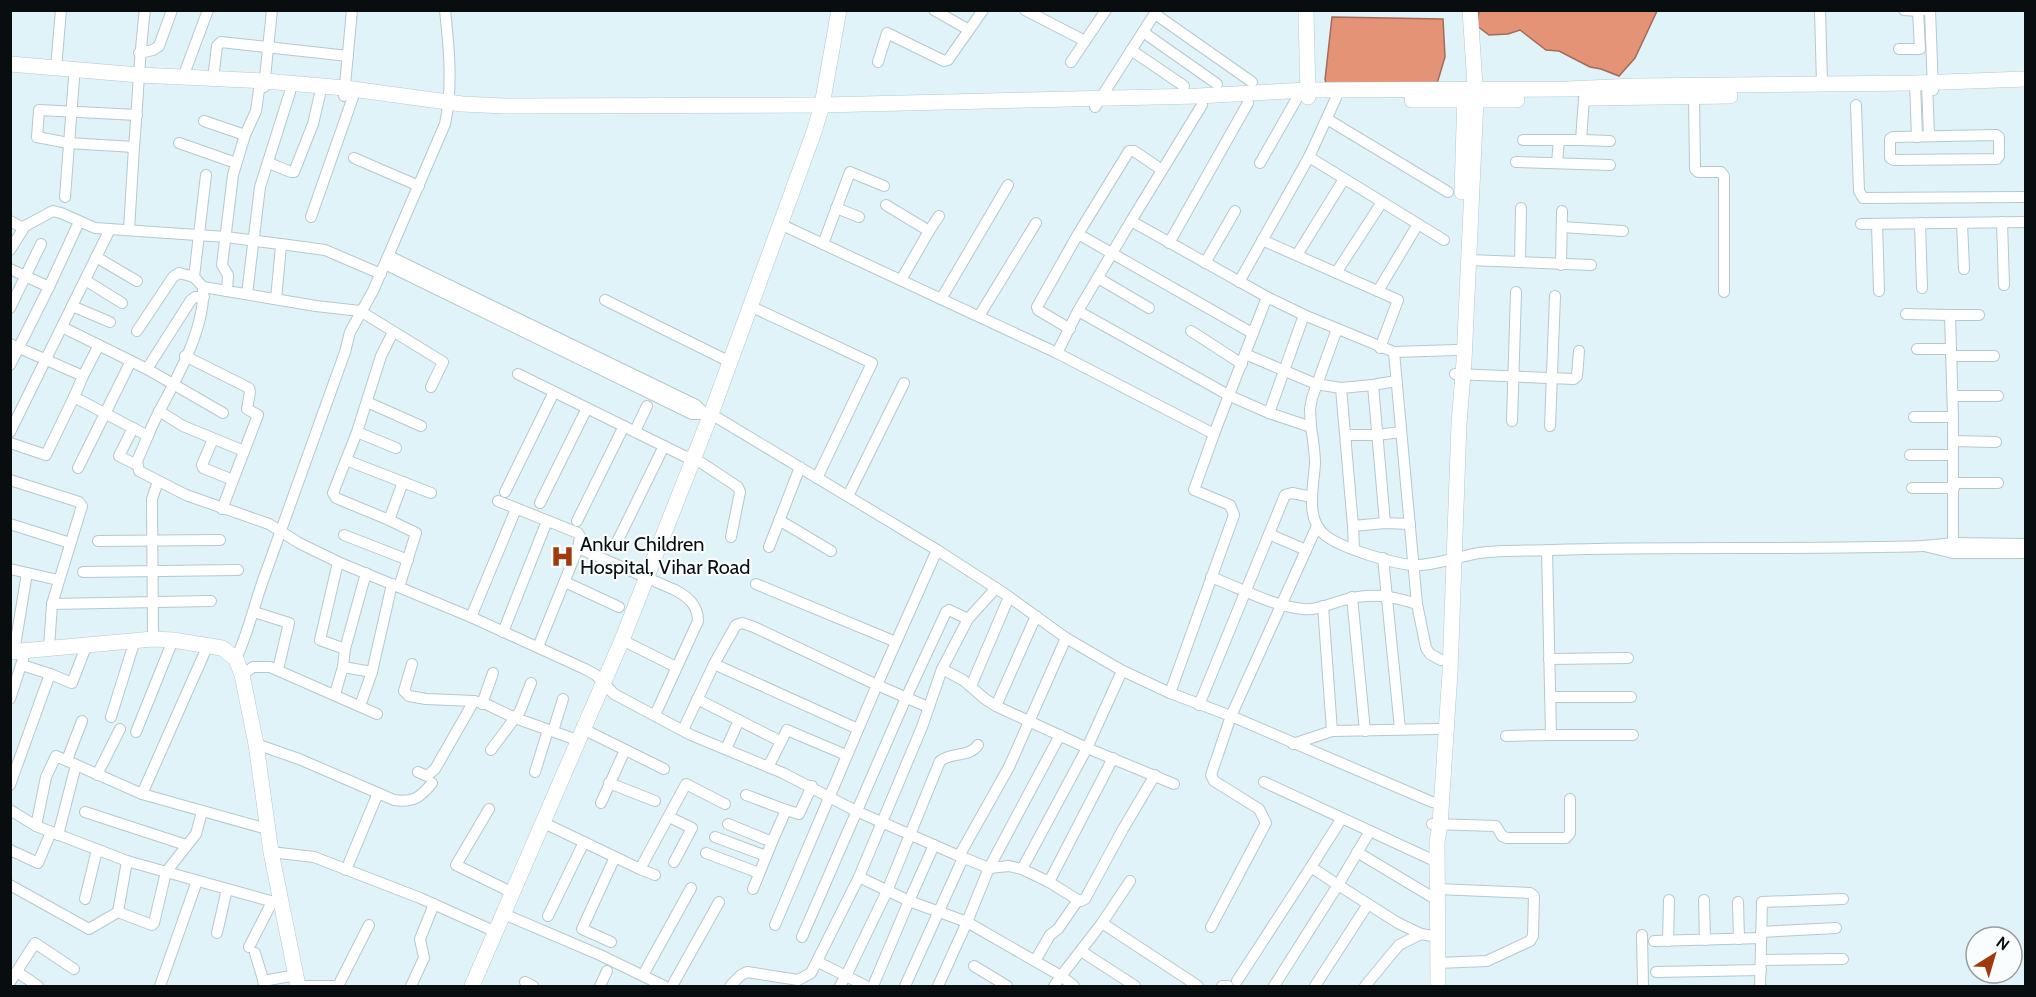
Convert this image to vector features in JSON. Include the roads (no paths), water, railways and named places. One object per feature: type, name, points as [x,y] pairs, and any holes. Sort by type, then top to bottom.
[{"type":"street","points":[[56,68],[61,10]]},
{"type":"street","points":[[129,230],[139,52],[146,10]]},
{"type":"street","points":[[139,52],[153,50],[159,46],[172,10]]},
{"type":"street","points":[[227,291],[228,276],[222,265],[233,175],[263,87],[272,10]]},
{"type":"street","points":[[311,217],[348,94],[348,56],[352,10]]},
{"type":"street","points":[[236,659],[245,640],[265,574],[282,532],[350,332],[385,265],[446,123],[448,43],[445,10]]},
{"type":"street","points":[[472,987],[622,640],[694,458],[707,413],[730,362],[820,109],[839,10]]},
{"type":"street","points":[[934,10],[969,30]]},
{"type":"street","points":[[878,62],[886,33],[944,61],[948,60],[983,10]]},
{"type":"street","points":[[1025,10],[1085,41]]},
{"type":"street","points":[[1071,62],[1106,10]]},
{"type":"street","points":[[1260,163],[1304,96],[1305,10]]},
{"type":"street","points":[[1459,374],[1456,350],[1470,95],[1460,10]]},
{"type":"street","points":[[1438,987],[1436,825],[1459,374],[1469,260],[1470,10]]},
{"type":"street","points":[[1820,10],[1822,84]]},
{"type":"street","points":[[1904,10],[1925,10]]},
{"type":"street","points":[[1929,136],[1925,86],[1930,10]]},
{"type":"street","points":[[183,77],[205,11]]},
{"type":"street","points":[[1918,11],[1926,49]]},
{"type":"street","points":[[1098,102],[1156,12],[1252,82]]},
{"type":"street","points":[[1143,32],[1217,84]]},
{"type":"street","points":[[213,79],[217,46],[220,42],[348,56]]},
{"type":"street","points":[[1899,50],[1926,49]]},
{"type":"street","points":[[1131,50],[1184,86]]},
{"type":"street","points":[[10,64],[139,79],[183,77],[213,79],[290,92],[348,94]]},
{"type":"street","points":[[10,72],[74,78],[139,79],[263,87],[448,106],[570,115],[1098,102],[1198,96],[1470,95],[1584,98],[1694,96],[2025,80]]},
{"type":"street","points":[[66,197],[74,78]]},
{"type":"street","points":[[1098,102],[1202,105],[1248,103],[1304,96],[1336,98],[1470,95],[1822,84],[2025,88]]},
{"type":"street","points":[[1917,136],[1925,86]]},
{"type":"street","points":[[247,294],[260,187],[290,92]]},
{"type":"street","points":[[269,163],[294,172],[313,124],[320,94]]},
{"type":"street","points":[[1694,96],[1695,168],[1698,172],[1721,172],[1724,176],[1724,292]]},
{"type":"street","points":[[1239,282],[1309,157],[1336,98]]},
{"type":"street","points":[[1581,140],[1584,98]]},
{"type":"street","points":[[1169,243],[1248,103]]},
{"type":"street","points":[[1057,353],[1078,311],[1202,105]]},
{"type":"street","points":[[1856,105],[1859,191],[1863,198],[2025,197]]},
{"type":"street","points":[[134,147],[68,143],[37,137],[39,110],[137,115]]},
{"type":"street","points":[[1327,119],[1448,192]]},
{"type":"street","points":[[204,121],[245,135]]},
{"type":"street","points":[[1996,135],[1999,137],[1998,158],[1894,160],[1890,158],[1891,138],[1929,136],[1996,135]]},
{"type":"street","points":[[1523,140],[1610,141]]},
{"type":"street","points":[[1557,163],[1558,140]]},
{"type":"street","points":[[178,143],[236,163]]},
{"type":"street","points":[[1070,329],[1038,310],[1037,307],[1078,234],[1129,151],[1134,151],[1162,170]]},
{"type":"street","points":[[1309,157],[1444,240]]},
{"type":"street","points":[[354,158],[419,186]]},
{"type":"street","points":[[1516,162],[1610,165]]},
{"type":"street","points":[[823,244],[850,172],[884,186]]},
{"type":"street","points":[[194,277],[206,175]]},
{"type":"street","points":[[1297,255],[1344,179]]},
{"type":"street","points":[[941,298],[1008,185]]},
{"type":"street","points":[[1336,273],[1382,202]]},
{"type":"street","points":[[886,205],[929,231]]},
{"type":"street","points":[[837,208],[858,217]]},
{"type":"street","points":[[1520,262],[1521,208]]},
{"type":"street","points":[[10,250],[23,228],[53,211],[94,228],[200,234],[318,248],[385,265],[696,405],[937,550],[996,588],[1066,639],[1122,671],[1437,803]]},
{"type":"street","points":[[1204,263],[1235,211]]},
{"type":"street","points":[[1561,264],[1562,211]]},
{"type":"street","points":[[901,280],[939,216]]},
{"type":"street","points":[[10,221],[23,228]]},
{"type":"street","points":[[1131,221],[1267,297],[1380,348],[1394,352],[1456,350]]},
{"type":"street","points":[[10,365],[14,345],[49,287],[79,222]]},
{"type":"street","points":[[2002,222],[2004,285]]},
{"type":"street","points":[[1862,224],[2025,222]]},
{"type":"street","points":[[980,316],[1036,223]]},
{"type":"street","points":[[1920,223],[1922,288]]},
{"type":"street","points":[[1962,223],[1964,269]]},
{"type":"street","points":[[780,224],[1057,353],[1214,434]]},
{"type":"street","points":[[1378,291],[1418,224]]},
{"type":"street","points":[[1877,224],[1880,291]]},
{"type":"street","points":[[1562,227],[1623,231]]},
{"type":"street","points":[[10,432],[110,229]]},
{"type":"street","points":[[1078,234],[1252,333]]},
{"type":"street","points":[[1262,240],[1398,302],[1380,348]]},
{"type":"street","points":[[10,308],[41,244]]},
{"type":"street","points":[[276,299],[281,244]]},
{"type":"street","points":[[96,257],[136,281]]},
{"type":"street","points":[[1469,260],[1590,265]]},
{"type":"street","points":[[10,269],[49,287]]},
{"type":"street","points":[[136,331],[173,277],[179,273],[194,277],[204,292],[195,337],[136,465]]},
{"type":"street","points":[[1098,278],[1149,308]]},
{"type":"street","points":[[85,280],[122,303]]},
{"type":"street","points":[[147,369],[191,300],[204,292],[227,291],[360,311],[443,362],[431,387]]},
{"type":"street","points":[[1512,421],[1516,292]]},
{"type":"street","points":[[1550,426],[1555,296]]},
{"type":"street","points":[[1170,693],[1234,515],[1230,505],[1194,490],[1267,297]]},
{"type":"street","points":[[605,300],[730,362]]},
{"type":"street","points":[[72,306],[110,322]]},
{"type":"street","points":[[750,306],[872,363],[818,478]]},
{"type":"street","points":[[1078,311],[1230,396],[1269,413],[1311,427]]},
{"type":"street","points":[[1906,314],[1979,315]]},
{"type":"street","points":[[1269,413],[1304,315]]},
{"type":"street","points":[[1950,315],[1954,548]]},
{"type":"street","points":[[62,327],[147,369],[223,413]]},
{"type":"street","points":[[1337,329],[1316,384],[1310,409],[1315,464],[1313,514],[1317,526],[1326,536],[1354,549],[1414,566],[1480,553],[1631,547],[1924,546],[2025,553]]},
{"type":"street","points":[[1191,331],[1244,359],[1316,384],[1341,388],[1373,386],[1396,381]]},
{"type":"street","points":[[360,706],[372,672],[396,585],[408,560],[416,533],[333,496],[333,493],[357,432],[381,356],[393,333]]},
{"type":"street","points":[[14,345],[83,376]]},
{"type":"street","points":[[10,443],[46,454],[99,345]]},
{"type":"street","points":[[1917,349],[1994,356]]},
{"type":"street","points":[[1459,374],[1576,378],[1579,351]]},
{"type":"street","points":[[1394,352],[1417,604],[1426,648],[1430,654],[1441,660]]},
{"type":"street","points":[[185,356],[250,389],[247,409],[258,415],[222,508]]},
{"type":"street","points":[[78,468],[131,361]]},
{"type":"street","points":[[518,374],[663,446],[694,458],[740,489],[730,537]]},
{"type":"street","points":[[848,496],[904,383]]},
{"type":"street","points":[[1373,386],[1385,523]]},
{"type":"street","points":[[1341,388],[1354,549]]},
{"type":"street","points":[[538,647],[578,548],[580,534],[516,509],[501,497],[554,392]]},
{"type":"street","points":[[74,396],[148,436]]},
{"type":"street","points":[[1953,396],[1998,396]]},
{"type":"street","points":[[367,402],[421,426]]},
{"type":"street","points":[[577,521],[629,429],[647,406]]},
{"type":"street","points":[[540,503],[587,408]]},
{"type":"street","points":[[159,411],[183,426],[244,451]]},
{"type":"street","points":[[1914,417],[1953,417]]},
{"type":"street","points":[[133,428],[119,456],[136,465],[139,471],[186,495],[269,524],[299,543],[338,562],[471,617],[585,669],[604,682],[614,694],[683,730],[812,786],[856,811],[989,868],[1009,866],[1022,870],[1049,882],[1078,900],[1085,898],[1155,775]]},
{"type":"street","points":[[357,432],[396,448]]},
{"type":"street","points":[[1346,435],[1401,432]]},
{"type":"street","points":[[213,439],[202,465],[203,468],[233,480]]},
{"type":"street","points":[[1953,441],[1996,442]]},
{"type":"street","points":[[618,540],[663,446]]},
{"type":"street","points":[[1910,455],[1953,455]]},
{"type":"street","points":[[346,460],[432,493]]},
{"type":"street","points":[[769,547],[800,467]]},
{"type":"street","points":[[10,480],[82,506],[52,604],[49,648]]},
{"type":"street","points":[[153,639],[152,499],[158,481]]},
{"type":"street","points":[[389,520],[403,482]]},
{"type":"street","points":[[1912,488],[1998,483]]},
{"type":"street","points":[[1199,705],[1285,495],[1292,492],[1312,497]]},
{"type":"street","points":[[471,617],[516,509]]},
{"type":"street","points":[[779,520],[831,551]]},
{"type":"street","points":[[503,632],[547,521]]},
{"type":"street","points":[[1353,526],[1385,523],[1410,524]]},
{"type":"street","points":[[10,524],[70,543]]},
{"type":"street","points":[[1211,927],[1266,823],[1260,809],[1212,779],[1215,760],[1231,716],[1317,526]]},
{"type":"street","points":[[1269,534],[1306,550]]},
{"type":"street","points":[[344,535],[408,560]]},
{"type":"street","points":[[98,541],[220,540]]},
{"type":"street","points":[[1954,548],[2025,544]]},
{"type":"street","points":[[578,548],[675,590],[686,596],[698,612],[698,621],[655,715]]},
{"type":"street","points":[[775,925],[846,755],[937,550]]},
{"type":"street","points":[[1547,550],[1551,735]]},
{"type":"street","points":[[1383,558],[1400,729]]},
{"type":"street","points":[[1437,803],[1441,660],[1451,559]]},
{"type":"street","points":[[338,562],[320,640],[345,649]]},
{"type":"street","points":[[10,569],[58,580]]},
{"type":"street","points":[[83,572],[238,570]]},
{"type":"street","points":[[10,699],[27,573]]},
{"type":"street","points":[[335,694],[366,573]]},
{"type":"street","points":[[1211,577],[1281,604],[1303,609],[1323,606],[1352,597],[1386,596],[1417,604]]},
{"type":"street","points":[[565,582],[619,607]]},
{"type":"street","points":[[756,584],[896,642]]},
{"type":"street","points":[[730,987],[747,972],[798,980],[811,973],[859,877],[883,822],[942,669],[968,619],[996,588]]},
{"type":"street","points":[[971,686],[1009,597]]},
{"type":"street","points":[[1352,597],[1365,731]]},
{"type":"street","points":[[52,604],[211,601]]},
{"type":"street","points":[[1323,606],[1332,731]]},
{"type":"street","points":[[802,937],[946,612],[949,610],[968,619]]},
{"type":"street","points":[[254,612],[289,623],[279,665]]},
{"type":"street","points":[[996,706],[1036,616]]},
{"type":"street","points":[[683,730],[714,664],[736,625],[742,623],[928,707]]},
{"type":"street","points":[[17,655],[49,648],[153,639],[222,648],[236,659],[242,675],[256,744],[277,903],[298,983]]},
{"type":"street","points":[[905,987],[961,857],[1009,767],[1066,639]]},
{"type":"street","points":[[111,717],[135,640]]},
{"type":"street","points":[[136,732],[173,640]]},
{"type":"street","points":[[622,640],[676,667]]},
{"type":"street","points":[[17,655],[50,674],[72,683],[87,644]]},
{"type":"street","points":[[142,794],[208,645]]},
{"type":"street","points":[[1549,659],[1628,658]]},
{"type":"street","points":[[412,664],[404,691],[409,696],[478,703],[550,730],[582,735],[625,750],[664,769]]},
{"type":"street","points":[[714,664],[858,729]]},
{"type":"street","points":[[242,675],[253,668],[270,667],[377,714]]},
{"type":"street","points":[[343,667],[372,672]]},
{"type":"street","points":[[942,669],[971,686],[996,706],[1087,748],[1174,784]]},
{"type":"street","points":[[1022,870],[1087,748],[1122,671]]},
{"type":"street","points":[[418,772],[427,776],[435,769],[478,703],[493,673]]},
{"type":"street","points":[[10,785],[50,674]]},
{"type":"street","points":[[491,750],[515,718],[531,683]]},
{"type":"street","points":[[1550,697],[1631,697]]},
{"type":"street","points":[[535,772],[563,699]]},
{"type":"street","points":[[697,699],[780,741]]},
{"type":"street","points":[[726,749],[739,720]]},
{"type":"street","points":[[10,850],[38,863],[54,834],[82,721]]},
{"type":"street","points":[[98,776],[120,729]]},
{"type":"street","points":[[1293,744],[1332,731],[1439,729]]},
{"type":"street","points":[[768,767],[787,730],[846,755]]},
{"type":"street","points":[[938,987],[989,868],[1060,735]]},
{"type":"street","points":[[1506,736],[1633,735]]},
{"type":"street","points":[[256,744],[299,759],[394,800],[407,802],[415,800],[432,783]]},
{"type":"street","points":[[840,987],[887,891],[940,760],[946,756],[970,752],[978,745]]},
{"type":"street","points":[[601,803],[625,750]]},
{"type":"street","points":[[36,826],[46,777],[53,759],[59,756],[98,776],[142,794],[267,829]]},
{"type":"street","points":[[1049,882],[1113,758]]},
{"type":"street","points":[[1264,782],[1437,862]]},
{"type":"street","points":[[609,783],[655,801]]},
{"type":"street","points":[[640,869],[686,784],[725,804]]},
{"type":"street","points":[[746,795],[799,814],[812,786]]},
{"type":"street","points":[[346,870],[378,793]]},
{"type":"street","points":[[1436,825],[1496,826],[1502,836],[1507,838],[1566,838],[1570,833],[1570,799]]},
{"type":"street","points":[[489,809],[456,865],[513,892]]},
{"type":"street","points":[[10,810],[54,834],[128,861],[277,903]]},
{"type":"street","points":[[753,889],[786,810]]},
{"type":"street","points":[[85,812],[186,845]]},
{"type":"street","points":[[118,912],[148,925],[154,923],[166,872],[196,834],[202,812]]},
{"type":"street","points":[[669,817],[703,834]]},
{"type":"street","points":[[1222,987],[1232,984],[1311,867],[1341,818]]},
{"type":"street","points":[[544,823],[655,875]]},
{"type":"street","points":[[728,824],[772,842]]},
{"type":"street","points":[[674,862],[693,828]]},
{"type":"street","points":[[1274,987],[1370,831]]},
{"type":"street","points":[[715,837],[766,856]]},
{"type":"street","points":[[548,916],[584,842]]},
{"type":"street","points":[[873,987],[934,845]]},
{"type":"street","points":[[85,899],[97,850]]},
{"type":"street","points":[[271,852],[314,857],[434,904],[496,932]]},
{"type":"street","points":[[1357,852],[1437,895],[1530,892],[1534,896],[1533,936],[1530,942],[1487,961],[1438,963]]},
{"type":"street","points":[[706,854],[759,873]]},
{"type":"street","points":[[610,942],[582,929],[615,857]]},
{"type":"street","points":[[10,885],[89,929],[118,912],[128,861]]},
{"type":"street","points":[[1311,867],[1398,923],[1421,934],[1438,937]]},
{"type":"street","points":[[859,877],[909,901],[967,922],[1061,976],[1074,987]]},
{"type":"street","points":[[160,987],[197,880]]},
{"type":"street","points":[[1054,987],[1130,881]]},
{"type":"street","points":[[643,975],[691,888]]},
{"type":"street","points":[[218,933],[227,889]]},
{"type":"street","points":[[1760,987],[1762,902],[1843,899]]},
{"type":"street","points":[[1035,961],[1050,935],[1058,929],[1078,900]]},
{"type":"street","points":[[1668,900],[1668,941]]},
{"type":"street","points":[[1704,900],[1705,940]]},
{"type":"street","points":[[672,987],[719,902]]},
{"type":"street","points":[[1738,902],[1739,939]]},
{"type":"street","points":[[277,903],[252,950],[264,984],[298,983],[339,986],[369,926]]},
{"type":"street","points":[[411,987],[424,958],[420,939],[434,904]]},
{"type":"street","points":[[1315,987],[1368,904]]},
{"type":"street","points":[[504,914],[643,975],[664,987]]},
{"type":"street","points":[[1102,923],[1198,987]]},
{"type":"street","points":[[1654,941],[1739,939],[1836,928]]},
{"type":"street","points":[[1365,987],[1399,945],[1421,934]]},
{"type":"street","points":[[1642,935],[1643,987]]},
{"type":"street","points":[[10,982],[35,943],[74,969]]},
{"type":"street","points":[[1081,951],[1135,987]]},
{"type":"street","points":[[1656,972],[1843,959]]},
{"type":"street","points":[[818,962],[866,987]]},
{"type":"street","points":[[974,966],[1007,987]]},
{"type":"street","points":[[600,987],[608,971]]},
{"type":"street","points":[[16,972],[38,987]]},
{"type":"place","name":"Ankur Children Hospital, Vihar Road","points":[[562,556]]}]
